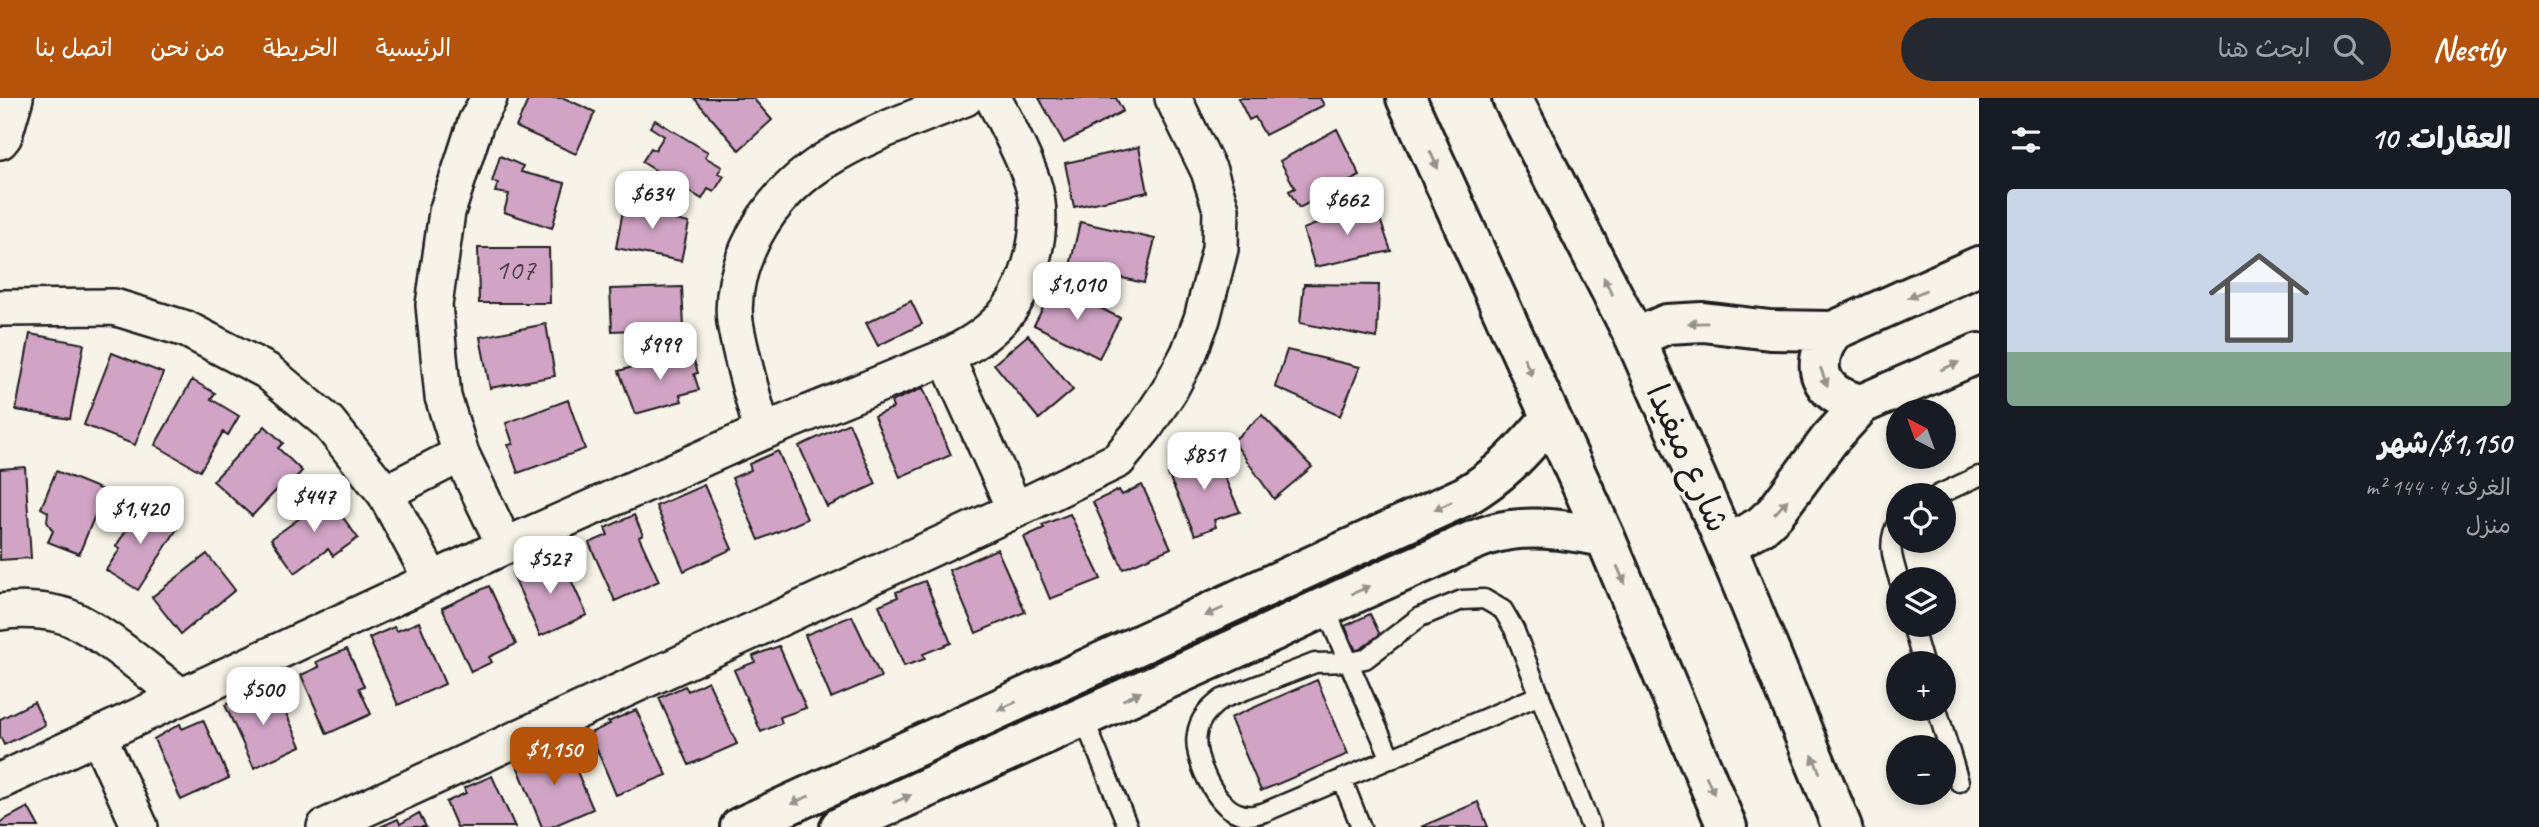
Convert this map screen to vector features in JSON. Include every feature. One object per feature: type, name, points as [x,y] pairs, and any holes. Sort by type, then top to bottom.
[{"type":"street","points":[[0,141],[4,136],[15,98]]},
{"type":"street","points":[[489,98],[477,122],[447,212],[434,305],[443,397],[461,454],[505,546]]},
{"type":"street","points":[[762,432],[735,321],[739,269],[753,236],[789,188],[826,158],[858,141],[965,98]]},
{"type":"street","points":[[0,781],[505,546],[762,432],[946,358],[970,345],[1001,320],[1027,278],[1039,230],[1033,183],[993,98]]},
{"type":"street","points":[[325,827],[1015,510],[1118,460],[1169,391],[1189,353],[1202,319],[1220,249],[1221,209],[1209,171],[1173,98]]},
{"type":"street","points":[[1406,98],[1605,537],[1727,827]]},
{"type":"street","name":"شارع ميفيدا","points":[[1512,98],[1635,338],[1726,545],[1842,827]]},
{"type":"street","points":[[1635,338],[1667,324],[1703,321],[1770,330],[1833,331],[1979,266]]},
{"type":"street","points":[[0,308],[114,307],[186,329],[267,371],[328,422],[385,493],[432,580]]},
{"type":"street","points":[[1833,331],[1821,348],[1819,368],[1826,387],[1842,400],[1861,404]]},
{"type":"street","points":[[1726,545],[1761,526],[1775,513],[1829,440],[1861,404],[1979,354]]},
{"type":"street","points":[[946,358],[1015,510]]},
{"type":"street","points":[[740,827],[1465,496],[1490,482],[1512,462],[1551,418]]},
{"type":"street","points":[[385,493],[461,454]]},
{"type":"street","points":[[1490,482],[1500,487],[1512,508],[1506,531]]},
{"type":"street","points":[[840,827],[1324,606],[1477,540],[1506,531],[1563,529],[1605,537]]},
{"type":"street","points":[[1257,592],[1274,631]]},
{"type":"street","points":[[0,612],[38,612],[64,616],[90,629],[181,696]]},
{"type":"street","points":[[99,737],[140,827]]},
{"type":"lane","points":[[1956,487],[1979,476]]},
{"type":"lane","points":[[1540,695],[1249,816],[1236,813],[1224,805],[1198,759],[1197,732],[1202,719],[1211,707],[1222,699],[1315,663],[1349,662],[1373,655],[1420,617],[1462,600],[1484,599],[1494,603],[1509,619],[1540,695],[1591,827]]},
{"type":"lane","points":[[1324,606],[1391,759]]},
{"type":"lane","points":[[1083,718],[1128,827]]},
{"type":"lane","points":[[1941,721],[1959,782]]},
{"type":"lane","points":[[1342,779],[1362,827]]},
{"type":"building","points":[[529,98],[564,98],[595,112],[576,154],[516,127]]},
{"type":"building","points":[[694,98],[753,98],[772,120],[739,150]]},
{"type":"building","points":[[1039,98],[1116,98],[1123,111],[1064,143]]},
{"type":"building","points":[[1238,98],[1320,98],[1324,105],[1265,135],[1255,117],[1249,120]]},
{"type":"building","points":[[655,120],[708,152],[705,157],[722,167],[718,173],[724,176],[714,192],[708,189],[702,199],[642,162],[651,148],[655,150],[664,136],[650,127]]},
{"type":"building","points":[[1337,129],[1360,176],[1299,208],[1289,191],[1295,188],[1280,161]]},
{"type":"building","points":[[1139,147],[1148,192],[1074,207],[1065,163]]},
{"type":"building","points":[[500,156],[523,166],[521,172],[565,183],[552,228],[504,212],[509,194],[495,192],[498,183],[492,182]]},
{"type":"building","points":[[625,200],[673,209],[671,219],[689,223],[681,261],[616,248]]},
{"type":"building","points":[[1374,202],[1391,251],[1315,267],[1303,229]]},
{"type":"building","points":[[1080,222],[1155,239],[1144,283],[1070,266]]},
{"type":"building","points":[[478,248],[549,248],[550,303],[479,303]]},
{"type":"building","points":[[1304,284],[1379,285],[1377,338],[1300,323]]},
{"type":"building","points":[[1055,285],[1120,318],[1099,358],[1034,325]]},
{"type":"building","points":[[682,287],[684,328],[612,331],[610,289]]},
{"type":"building","points":[[911,301],[922,324],[878,346],[866,323]]},
{"type":"building","points":[[546,324],[555,376],[490,388],[480,337]]},
{"type":"building","points":[[30,334],[84,344],[70,419],[16,410]]},
{"type":"building","points":[[1028,335],[1073,390],[1039,419],[994,364]]},
{"type":"building","points":[[1287,350],[1360,367],[1340,416],[1275,387]]},
{"type":"building","points":[[685,351],[688,360],[693,358],[698,373],[694,374],[699,390],[680,395],[682,401],[635,414],[619,371]]},
{"type":"building","points":[[112,353],[163,373],[135,445],[84,425]]},
{"type":"building","points":[[192,380],[215,393],[211,399],[239,416],[228,435],[223,432],[200,471],[155,445]]},
{"type":"building","points":[[923,388],[951,455],[900,477],[874,416],[893,408],[891,402]]},
{"type":"building","points":[[568,400],[585,449],[518,473],[508,445],[513,444],[506,423]]},
{"type":"building","points":[[1262,415],[1312,467],[1274,499],[1233,441]]},
{"type":"building","points":[[849,423],[876,484],[827,507],[799,446]]},
{"type":"building","points":[[265,426],[283,443],[278,448],[302,471],[287,487],[283,483],[252,516],[213,481]]},
{"type":"building","points":[[1212,449],[1240,512],[1214,520],[1216,527],[1195,535],[1168,474],[1189,466],[1187,460]]},
{"type":"building","points":[[778,451],[807,519],[759,540],[732,478],[751,470],[749,464]]},
{"type":"building","points":[[25,467],[31,558],[0,560],[0,469]]},
{"type":"building","points":[[56,471],[105,491],[79,554],[48,542],[53,531],[47,522],[48,512],[41,508]]},
{"type":"building","points":[[704,485],[732,549],[684,571],[656,506]]},
{"type":"building","points":[[1142,485],[1171,548],[1123,569],[1093,502],[1119,490],[1122,495]]},
{"type":"building","points":[[325,493],[358,538],[333,556],[328,549],[295,573],[271,539],[308,512],[306,507]]},
{"type":"building","points":[[137,503],[177,529],[138,590],[106,570],[120,549],[116,546],[127,529],[122,526]]},
{"type":"building","points":[[1070,514],[1101,579],[1050,599],[1024,537],[1044,528],[1042,525]]},
{"type":"building","points":[[634,515],[643,535],[639,537],[659,581],[615,601],[589,543],[608,535],[605,528]]},
{"type":"building","points":[[997,549],[1025,612],[976,633],[949,570]]},
{"type":"building","points":[[207,554],[235,590],[181,634],[152,597]]},
{"type":"building","points":[[561,558],[587,615],[540,636],[512,573],[530,564],[533,570]]},
{"type":"building","points":[[925,581],[951,643],[923,654],[925,659],[904,666],[879,605],[898,597],[896,592]]},
{"type":"building","points":[[489,586],[516,644],[489,657],[492,662],[471,672],[442,608]]},
{"type":"building","points":[[1370,614],[1382,639],[1356,651],[1345,626]]},
{"type":"building","points":[[852,616],[881,677],[831,698],[805,635]]},
{"type":"building","points":[[419,622],[445,684],[398,705],[369,638],[394,627],[397,631]]},
{"type":"building","points":[[779,646],[806,708],[780,717],[782,723],[761,732],[734,670],[755,662],[753,656]]},
{"type":"building","points":[[347,649],[364,686],[359,688],[371,714],[327,734],[301,675],[319,667],[316,662]]},
{"type":"building","points":[[1317,680],[1348,754],[1261,791],[1230,718]]},
{"type":"building","points":[[708,681],[737,744],[689,765],[659,698],[685,686],[688,691]]},
{"type":"building","points":[[275,689],[301,746],[254,768],[225,705],[243,697],[246,702]]},
{"type":"building","points":[[34,702],[45,725],[4,745],[0,736],[0,719]]},
{"type":"building","points":[[636,710],[667,775],[616,795],[590,733]]},
{"type":"building","points":[[203,720],[229,778],[181,800],[154,739],[180,724],[182,729]]},
{"type":"building","points":[[566,746],[593,809],[551,827],[542,827],[516,763],[543,751],[545,756]]},
{"type":"building","points":[[492,776],[515,827],[457,827],[446,802],[466,793],[464,788]]},
{"type":"building","points":[[1478,802],[1488,827],[1421,827]]},
{"type":"building","points":[[28,807],[39,827],[0,827],[0,822]]},
{"type":"building","points":[[419,813],[426,827],[380,827],[398,819],[400,824]]}]
